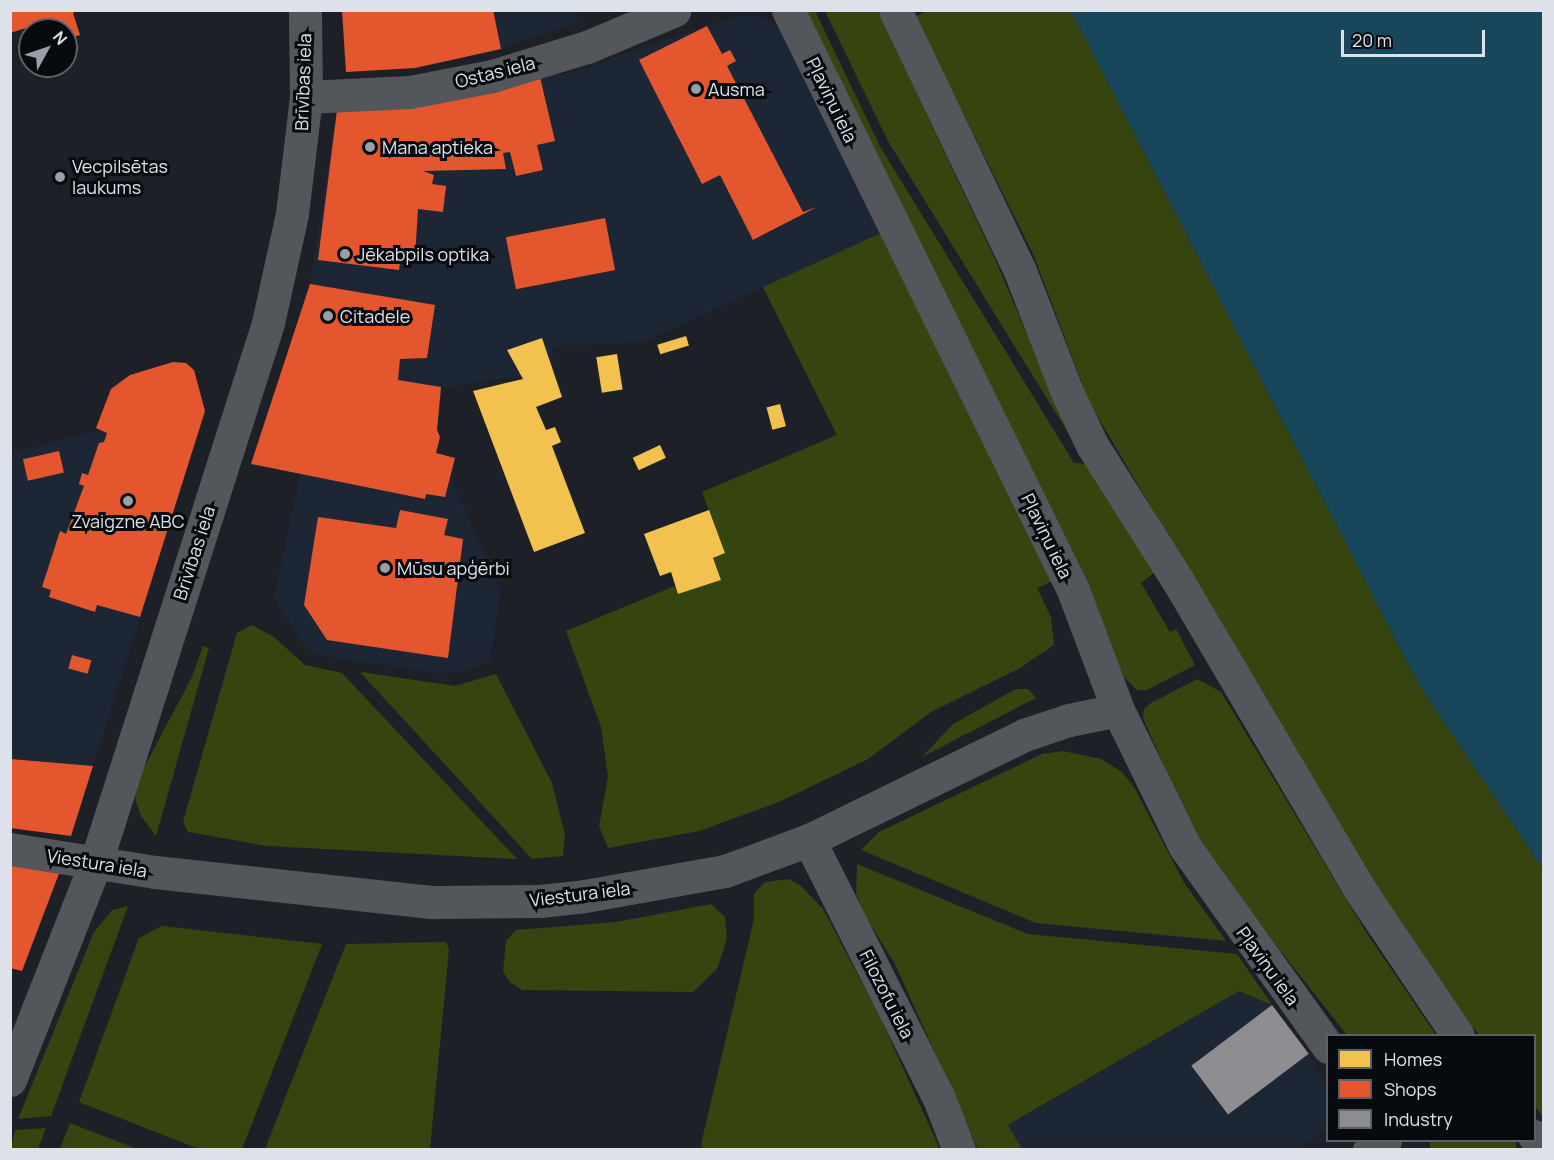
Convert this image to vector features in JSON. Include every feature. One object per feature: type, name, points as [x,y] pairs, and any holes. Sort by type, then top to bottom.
[{"type":"street","name":"Brīvības iela","points":[[10,1080],[96,862],[270,312],[292,214],[306,97],[305,10]]},
{"type":"street","name":"Ostas iela","points":[[306,97],[410,92],[492,76],[587,47],[675,10]]},
{"type":"street","name":"Pļaviņu iela","points":[[788,10],[1073,590],[1118,710],[1185,847],[1326,1044]]},
{"type":"street","points":[[895,10],[1020,271],[1067,392],[1092,445],[1178,580],[1358,887],[1457,1034]]},
{"type":"street","name":"Viestura iela","points":[[10,849],[96,862],[433,902],[540,901],[714,873],[809,840],[1024,735],[1118,710]]},
{"type":"street","name":"Filozofu iela","points":[[809,840],[938,1096],[959,1149]]},
{"type":"shaded area","points":[[574,10],[578,22],[501,49],[415,68],[346,72],[342,11]]},
{"type":"shaded area","points":[[748,15],[765,19],[782,30],[885,231],[643,342],[553,346],[552,372],[442,387],[436,452],[455,458],[450,478],[501,588],[490,661],[463,671],[440,673],[316,655],[302,642],[274,597],[300,474],[251,464],[310,284],[337,110],[574,72],[729,18]]},
{"type":"shaded area","points":[[173,362],[186,363],[194,370],[205,411],[71,836],[11,828],[11,453],[99,430],[96,428],[114,385],[130,375]]},
{"type":"shaded area","points":[[1239,991],[1272,1005],[1309,1054],[1326,1085],[1326,1131],[1297,1149],[1022,1149],[1008,1126]]},
{"type":"green space","points":[[928,10],[1071,11],[1419,685],[1543,869],[1543,1117],[1536,1107],[1536,1034],[1478,1034],[1459,1010],[1384,901],[1089,402],[1034,256],[915,17]]},
{"type":"green space","points":[[804,11],[815,11],[881,148],[1074,463],[1088,464],[1154,573],[1141,583],[1170,632],[1176,629],[1195,665],[1147,690],[1137,690],[1124,677],[1080,573]]},
{"type":"green space","points":[[825,11],[878,11],[995,259],[1070,436],[888,141]]},
{"type":"green space","points":[[885,231],[1054,580],[1037,588],[1051,617],[1054,645],[1018,669],[931,712],[868,759],[779,802],[699,831],[608,848],[599,826],[608,777],[601,727],[566,631],[675,586],[678,594],[721,580],[713,558],[725,553],[702,492],[837,435],[763,287]]},
{"type":"green space","points":[[252,625],[274,637],[305,665],[342,673],[517,859],[267,846],[188,832],[183,822],[237,633]]},
{"type":"green space","points":[[203,646],[209,648],[156,836],[141,816],[135,799],[139,777],[192,677]]},
{"type":"green space","points":[[360,672],[455,686],[496,674],[552,783],[565,835],[563,856],[532,859]]},
{"type":"green space","points":[[1197,679],[1221,692],[1366,932],[1435,1034],[1346,1034],[1238,897],[1188,821],[1143,718],[1144,709]]},
{"type":"green space","points":[[1016,689],[1028,689],[1036,698],[922,757],[953,724]]},
{"type":"green space","points":[[1063,751],[1101,759],[1122,772],[1134,787],[1183,881],[1226,941],[1036,923],[861,850],[879,832],[1042,754]]},
{"type":"green space","points":[[857,864],[1028,934],[1237,954],[1272,1005],[1239,991],[1008,1125],[1022,1149],[978,1149],[895,964],[864,914],[856,893]]},
{"type":"green space","points":[[788,879],[800,885],[823,909],[877,1011],[940,1149],[704,1150],[701,1144],[754,919],[754,894],[765,882]]},
{"type":"green space","points":[[711,904],[725,917],[727,939],[717,969],[693,992],[522,990],[510,982],[503,972],[506,941],[516,930],[616,922]]},
{"type":"green space","points":[[128,906],[51,1116],[18,1119],[94,932],[112,910]]},
{"type":"green space","points":[[162,926],[322,944],[242,1149],[199,1149],[79,1102],[139,938]]},
{"type":"green space","points":[[446,942],[449,949],[430,1149],[265,1149],[346,944]]},
{"type":"green space","points":[[70,1123],[137,1149],[60,1149]]},
{"type":"green space","points":[[46,1128],[38,1149],[11,1149],[15,1130]]},
{"type":"green space","points":[[1430,1142],[1516,1142],[1516,1150],[1430,1150]]},
{"type":"water","points":[[1071,11],[1543,11],[1543,869],[1419,685]]},
{"type":"building: Homes","points":[[686,336],[689,346],[660,354],[657,345]]},
{"type":"building: Homes","points":[[542,338],[562,397],[536,407],[546,430],[555,427],[561,442],[552,446],[585,533],[534,552],[473,391],[523,379],[507,350]]},
{"type":"building: Homes","points":[[617,354],[623,390],[602,393],[596,357]]},
{"type":"building: Homes","points":[[780,404],[786,426],[772,430],[766,408]]},
{"type":"building: Homes","points":[[660,445],[666,458],[639,470],[633,458]]},
{"type":"building: Homes","points":[[709,510],[725,553],[713,558],[721,580],[678,594],[671,572],[660,576],[644,534]]},
{"type":"building: Shops","points":[[10,10],[78,10],[73,13],[75,18],[18,18],[18,30],[10,33]]},
{"type":"building: Shops","points":[[342,10],[493,10],[501,49],[415,68],[346,72]]},
{"type":"building: Shops","points":[[707,26],[722,54],[730,50],[736,61],[727,66],[803,212],[817,207],[753,240],[720,175],[702,184],[639,60]]},
{"type":"building: Shops","points":[[540,77],[555,141],[537,145],[543,170],[516,176],[510,152],[503,153],[506,169],[423,171],[434,175],[432,184],[446,186],[443,212],[418,209],[415,258],[401,255],[399,270],[318,260],[337,110],[419,107]]},
{"type":"building: Shops","points":[[605,218],[615,270],[516,289],[506,237]]},
{"type":"building: Shops","points":[[310,284],[435,305],[427,358],[400,359],[398,380],[441,387],[437,430],[440,437],[436,453],[455,458],[445,497],[426,494],[425,499],[251,464]]},
{"type":"building: Shops","name":"Zvaigzne ABC","points":[[173,362],[186,363],[194,370],[205,411],[140,617],[97,605],[95,612],[49,597],[51,590],[42,587],[60,531],[66,534],[84,486],[79,484],[82,473],[88,475],[99,443],[104,442],[107,433],[96,428],[111,389],[130,375]]},
{"type":"building: Shops","points":[[59,451],[64,472],[28,481],[23,459]]},
{"type":"building: Shops","name":"Mūsu apģērbi","points":[[400,510],[448,519],[444,535],[463,539],[448,658],[327,640],[304,605],[318,517],[396,528]]},
{"type":"building: Shops","points":[[72,655],[91,660],[88,674],[68,669]]},
{"type":"building: Shops","points":[[10,759],[93,766],[71,836],[10,828]]},
{"type":"building: Shops","points":[[10,864],[60,871],[22,971],[10,968]]},
{"type":"building: Industry","points":[[1272,1005],[1309,1054],[1228,1115],[1191,1066]]},
{"type":"place","name":"Ausma","points":[[696,89]]},
{"type":"place","name":"Mana aptieka","points":[[370,147]]},
{"type":"place","name":"Vecpilsētas laukums","points":[[60,177]]},
{"type":"place","name":"Jēkabpils optika","points":[[345,254]]},
{"type":"place","name":"Citadele","points":[[328,316]]},
{"type":"place","name":"Zvaigzne ABC","points":[[128,501]]},
{"type":"place","name":"Mūsu apģērbi","points":[[385,568]]}]
